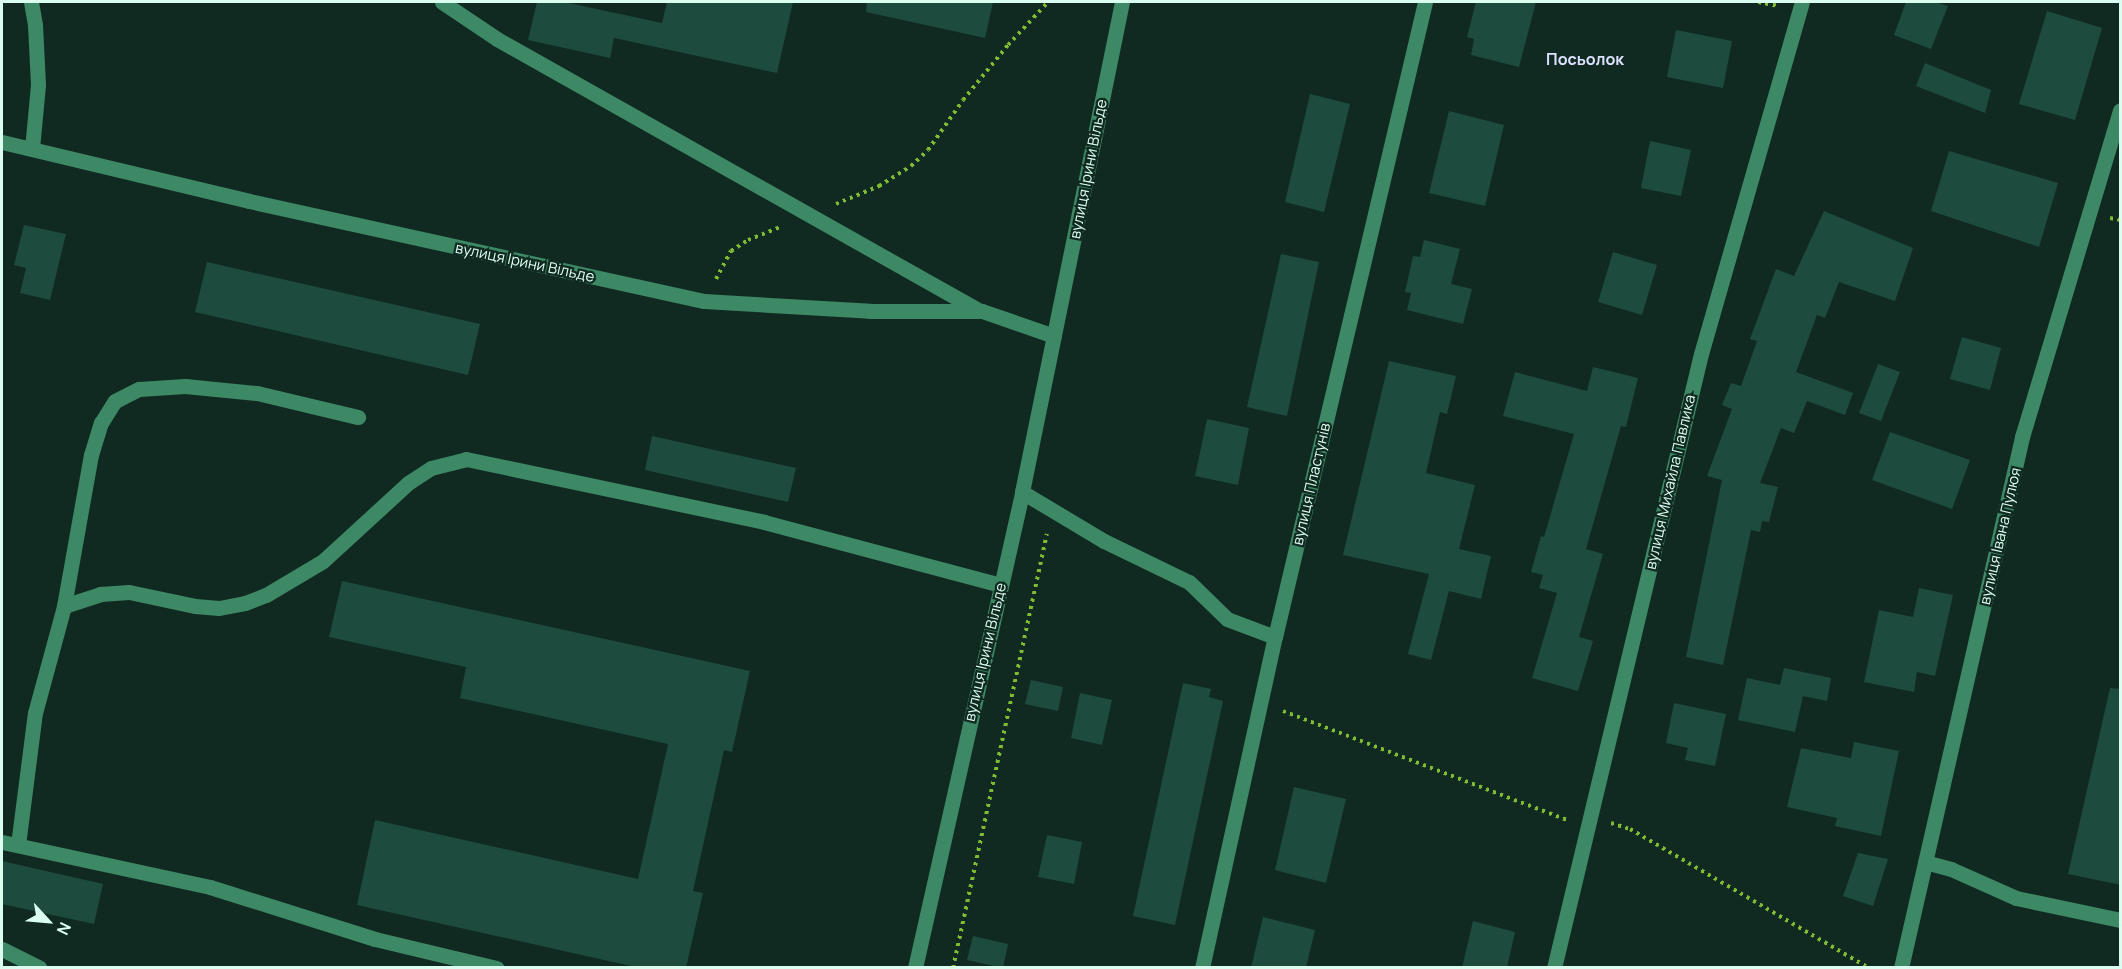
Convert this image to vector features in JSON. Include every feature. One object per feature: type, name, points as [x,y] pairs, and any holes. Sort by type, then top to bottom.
[{"type":"street","points":[[31,2],[35,25],[38,85],[32,149]]},
{"type":"street","points":[[442,2],[497,39],[982,311]]},
{"type":"street","name":"вулиця Ірини Вільде","points":[[915,968],[1022,492],[1122,2]]},
{"type":"street","name":"вулиця Пластунів","points":[[1202,968],[1275,638],[1425,2]]},
{"type":"street","name":"вулиця Михайла Павлика","points":[[1554,968],[1701,354],[1802,2]]},
{"type":"street","name":"вулиця Івана Пулюя","points":[[1901,968],[2022,437],[2121,110]]},
{"type":"street","name":"вулиця Ірини Вільде","points":[[2,142],[249,201],[704,301],[870,311],[982,311],[1054,336]]},
{"type":"street","points":[[18,845],[35,713],[64,606],[91,455],[101,423],[115,401],[139,389],[185,386],[257,393],[358,417]]},
{"type":"street","points":[[64,606],[100,594],[129,592],[195,606],[219,608],[245,603],[266,595],[323,561],[408,483],[431,468],[466,459],[764,522],[1000,585]]},
{"type":"street","points":[[1022,492],[1133,556],[1189,582],[1227,619],[1275,638]]},
{"type":"street","points":[[2,842],[210,887],[375,939],[497,968]]},
{"type":"street","points":[[1925,862],[1951,869],[2016,898],[2121,920]]},
{"type":"street","points":[[2,949],[40,968]]},
{"type":"path","points":[[704,301],[731,251],[748,240],[879,186],[911,166],[928,150],[963,100],[1047,2]]},
{"type":"path","points":[[953,968],[1052,510]]},
{"type":"path","points":[[1262,703],[1589,822],[1630,829],[1869,968]]},
{"type":"building","points":[[537,2],[564,2],[662,23],[667,2],[793,2],[777,73],[614,38],[610,58],[528,40]]},
{"type":"building","points":[[867,2],[993,2],[985,38],[866,12]]},
{"type":"building","points":[[1476,2],[1536,2],[1519,67],[1471,55],[1474,39],[1467,37]]},
{"type":"building","points":[[1906,2],[1935,2],[1948,6],[1931,49],[1894,35]]},
{"type":"building","points":[[2047,11],[2102,28],[2075,120],[2019,104]]},
{"type":"building","points":[[1676,30],[1732,41],[1723,88],[1667,77]]},
{"type":"building","points":[[1925,63],[1991,90],[1985,113],[1916,86]]},
{"type":"building","points":[[1310,94],[1350,104],[1324,212],[1285,202]]},
{"type":"building","points":[[1449,111],[1504,125],[1485,206],[1429,193]]},
{"type":"building","points":[[1650,141],[1691,150],[1681,196],[1641,188]]},
{"type":"building","points":[[1949,151],[2058,183],[2039,247],[1931,211]]},
{"type":"building","points":[[1824,211],[1913,248],[1895,301],[1839,282],[1825,318],[1817,315],[1796,372],[1853,393],[1845,415],[1807,401],[1794,433],[1781,428],[1760,483],[1778,487],[1769,522],[1762,521],[1760,532],[1751,530],[1723,665],[1686,657],[1722,480],[1707,476],[1732,409],[1722,405],[1731,383],[1741,386],[1757,341],[1750,339],[1776,269],[1794,276]]},
{"type":"building","points":[[24,225],[66,234],[50,300],[20,293],[26,268],[14,265]]},
{"type":"building","points":[[1424,240],[1460,249],[1451,284],[1472,289],[1463,324],[1407,310],[1411,293],[1405,292],[1413,256],[1420,257]]},
{"type":"building","points":[[1613,252],[1657,265],[1642,315],[1598,302]]},
{"type":"building","points":[[1281,254],[1319,262],[1287,416],[1247,407]]},
{"type":"building","points":[[207,262],[480,324],[468,375],[195,312]]},
{"type":"building","points":[[1962,337],[2001,348],[1990,390],[1950,379]]},
{"type":"building","points":[[1389,361],[1456,376],[1447,414],[1440,412],[1426,473],[1475,485],[1459,549],[1491,556],[1481,599],[1449,591],[1431,660],[1408,654],[1429,574],[1343,555]]},
{"type":"building","points":[[1878,364],[1900,372],[1881,421],[1859,413]]},
{"type":"building","points":[[1593,367],[1638,378],[1626,427],[1621,426],[1586,549],[1603,554],[1579,637],[1593,641],[1578,691],[1532,678],[1557,593],[1539,588],[1543,575],[1531,572],[1541,536],[1544,537],[1574,434],[1503,416],[1515,372],[1587,391]]},
{"type":"building","points":[[1207,419],[1249,428],[1238,485],[1195,476]]},
{"type":"building","points":[[1890,432],[1970,460],[1952,509],[1872,480]]},
{"type":"building","points":[[652,436],[796,468],[788,502],[645,470]]},
{"type":"building","points":[[342,581],[750,671],[732,752],[724,750],[693,891],[703,893],[686,968],[640,968],[357,905],[375,820],[638,879],[668,744],[460,698],[466,667],[329,637]]},
{"type":"building","points":[[1919,588],[1953,595],[1935,676],[1917,672],[1914,692],[1864,682],[1879,610],[1913,617]]},
{"type":"building","points":[[1784,668],[1831,678],[1827,701],[1803,696],[1795,732],[1738,720],[1747,678],[1780,685]]},
{"type":"building","points":[[1031,680],[1063,687],[1058,711],[1025,704]]},
{"type":"building","points":[[1183,683],[1211,689],[1209,697],[1223,701],[1175,925],[1133,916]]},
{"type":"building","points":[[2110,688],[2121,689],[2121,885],[2068,874]]},
{"type":"building","points":[[1080,693],[1112,700],[1102,745],[1071,738]]},
{"type":"building","points":[[1674,703],[1726,714],[1715,766],[1685,760],[1688,748],[1666,743]]},
{"type":"building","points":[[1854,742],[1899,751],[1881,836],[1835,826],[1837,818],[1787,807],[1801,748],[1851,758]]},
{"type":"building","points":[[1294,787],[1346,799],[1326,883],[1275,870]]},
{"type":"building","points":[[1047,835],[1082,842],[1074,884],[1038,877]]},
{"type":"building","points":[[1858,853],[1888,859],[1873,906],[1843,896]]},
{"type":"building","points":[[2,861],[103,884],[94,924],[2,904]]},
{"type":"building","points":[[1263,917],[1315,930],[1306,968],[1251,968]]},
{"type":"building","points":[[1473,921],[1515,932],[1507,968],[1462,968]]},
{"type":"building","points":[[973,936],[1008,944],[1003,968],[967,960]]},
{"type":"district","name":"Посьолок","points":[[1585,59]]}]
